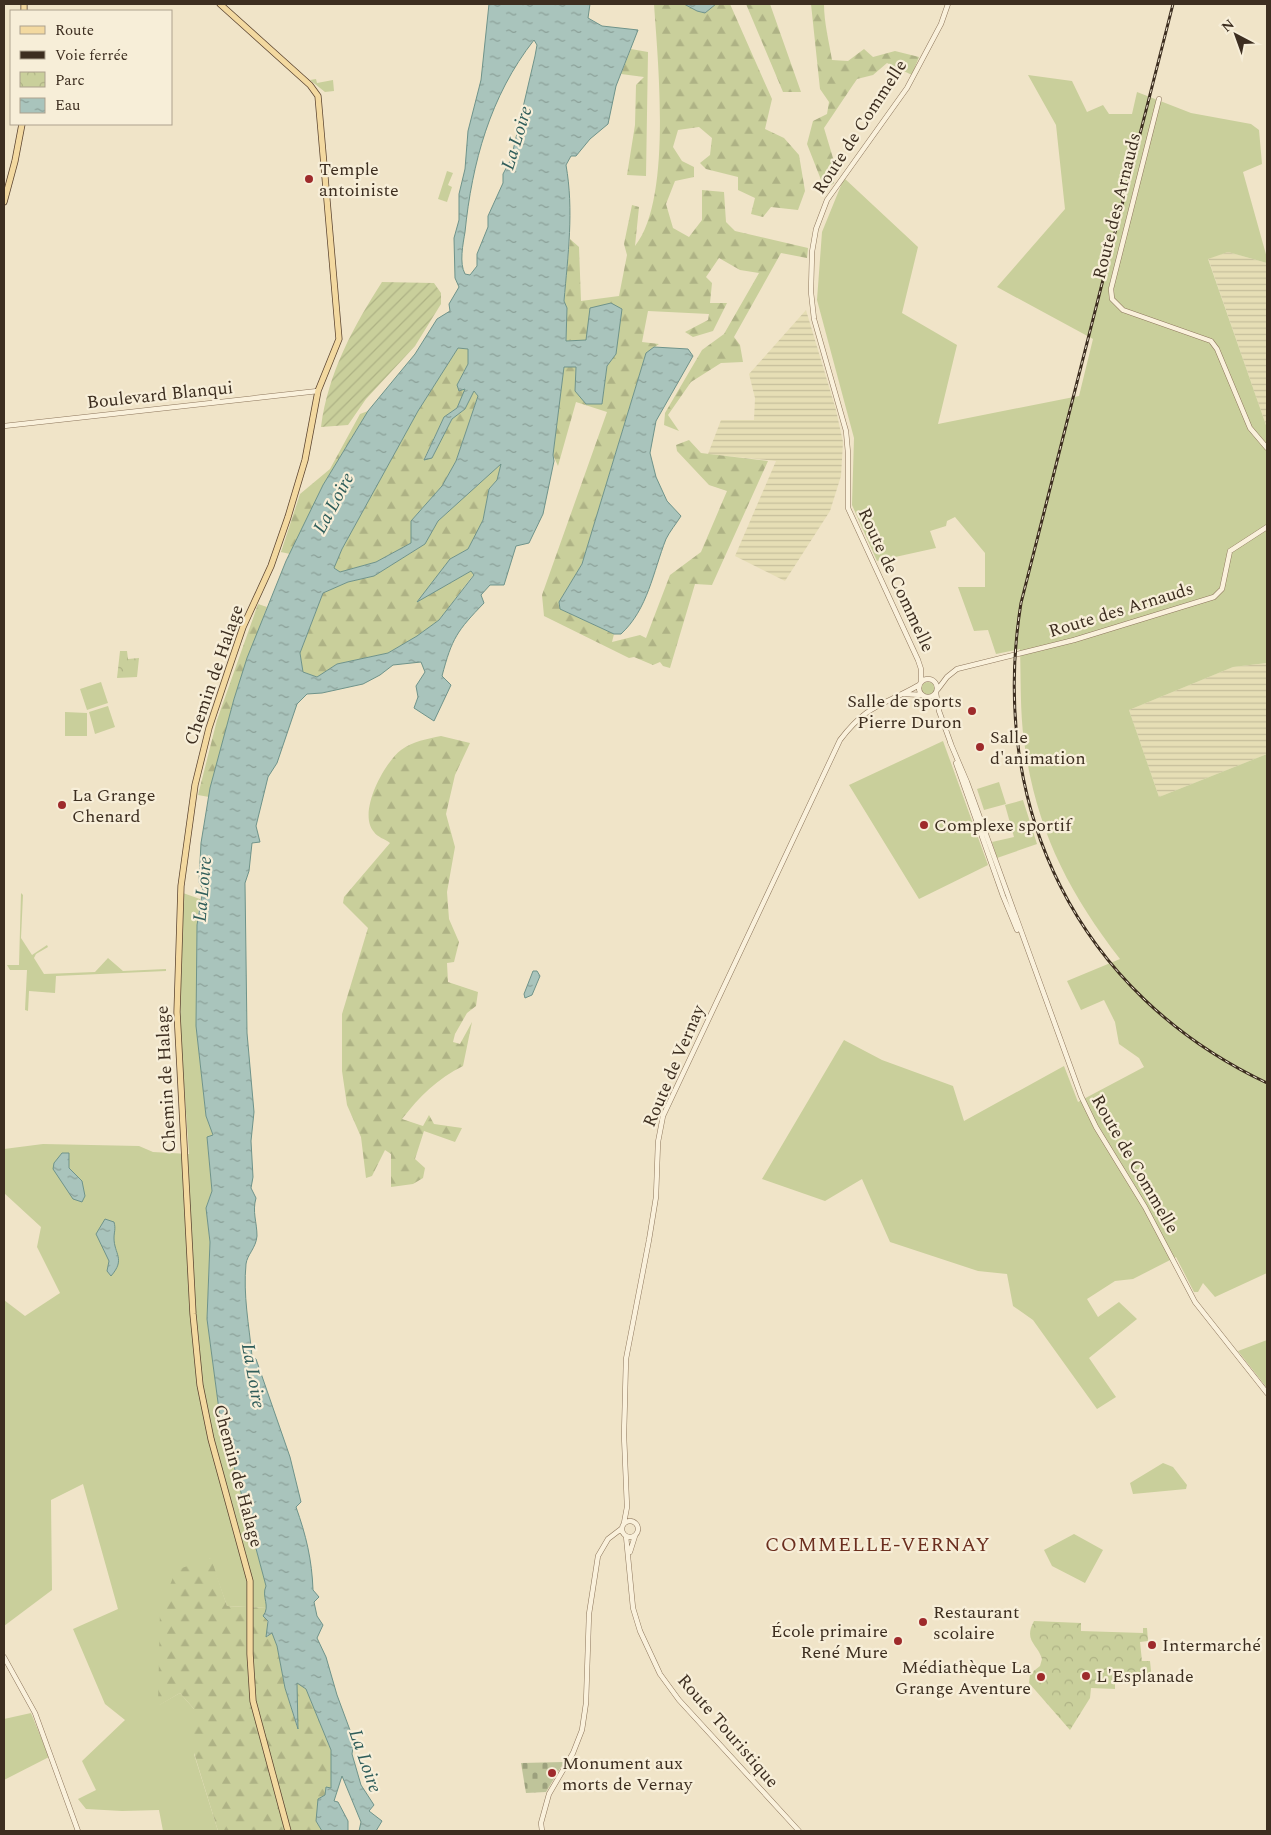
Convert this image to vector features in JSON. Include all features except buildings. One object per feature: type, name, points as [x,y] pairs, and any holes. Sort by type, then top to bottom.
[{"type":"main road","name":"Chemin de Halage","points":[[220,4],[310,85],[318,96],[339,339],[318,391],[306,460],[294,498],[271,566],[243,627],[209,728],[195,785],[181,886],[176,1012],[193,1314],[200,1385],[211,1439],[250,1581],[250,1654],[253,1701],[288,1831]]},
{"type":"main road","points":[[4,202],[15,162],[22,125]]},
{"type":"street","name":"Route de Commelle","points":[[948,4],[941,24],[907,88],[827,200],[816,229],[811,277],[814,319],[846,431],[848,508],[921,669],[933,680],[937,691],[939,711],[1003,896],[1028,952],[1081,1096],[1096,1127],[1146,1207],[1195,1302],[1267,1393]]},
{"type":"street","name":"Route des Arnauds","points":[[1159,99],[1111,289],[1112,299],[1123,310],[1211,341],[1217,348],[1250,428],[1267,448]]},
{"type":"street","name":"Boulevard Blanqui","points":[[4,426],[318,391]]},
{"type":"street","name":"Route des Arnauds","points":[[937,691],[947,677],[957,669],[1074,640],[1214,597],[1222,589],[1230,551],[1267,527]]},
{"type":"street","name":"Route de Commelle","points":[[921,669],[920,683],[922,695]]},
{"type":"street","name":"Route des Arnauds","points":[[920,683],[947,677]]},
{"type":"street","name":"Route de Vernay","points":[[624,1523],[627,1507],[624,1435],[626,1359],[656,1197],[658,1142],[664,1116],[840,740],[863,714],[880,702],[904,694],[920,683]]},
{"type":"street","points":[[922,695],[928,698],[937,691]]},
{"type":"street","name":"Route de Vernay","points":[[904,694],[922,695]]},
{"type":"street","name":"Route de Commelle","points":[[928,698],[939,711]]},
{"type":"street","name":"Route de Vernay","points":[[627,1507],[636,1523]]},
{"type":"street","points":[[542,1831],[541,1823],[549,1794],[573,1753],[582,1730],[586,1703],[588,1614],[598,1556],[608,1539],[622,1529],[624,1523],[631,1520],[636,1523],[638,1529],[636,1535],[608,1539]]},
{"type":"street","points":[[622,1529],[625,1536]]},
{"type":"street","name":"Route Touristique","points":[[629,1556],[636,1535]]},
{"type":"street","name":"Route Touristique","points":[[625,1536],[629,1556],[633,1608],[644,1639],[660,1674],[684,1706],[799,1831]]},
{"type":"street","points":[[4,1657],[35,1713],[78,1831]]},
{"type":"shaded area","points":[[1228,252],[1267,263],[1267,428],[1208,258]]},
{"type":"shaded area","points":[[806,310],[836,410],[843,442],[841,476],[830,511],[785,581],[735,556],[776,461],[708,454],[721,420],[754,420],[755,398],[749,374]]},
{"type":"shaded area","points":[[1267,663],[1267,754],[1159,797],[1129,710],[1233,667]]},
{"type":"green space","points":[[654,4],[684,4],[705,13],[716,4],[730,4],[772,99],[765,129],[784,138],[799,155],[805,191],[798,210],[771,207],[763,217],[751,214],[755,198],[738,190],[738,177],[706,169],[700,163],[710,155],[712,138],[699,127],[678,130],[673,147],[682,161],[694,167],[694,177],[675,181],[666,204],[673,228],[689,237],[702,220],[702,190],[724,192],[726,222],[735,231],[808,248],[807,258],[781,253],[734,337],[740,345],[743,362],[721,363],[691,382],[668,415],[679,431],[664,425],[665,413],[702,350],[724,334],[759,273],[740,270],[719,258],[706,277],[712,283],[710,303],[727,303],[713,331],[693,337],[685,332],[708,320],[709,314],[648,311],[642,342],[659,344],[646,353],[582,564],[559,602],[560,609],[614,634],[612,642],[640,635],[646,638],[670,575],[701,552],[727,491],[709,485],[677,451],[676,445],[689,440],[701,453],[768,461],[712,585],[695,584],[670,668],[663,666],[660,662],[653,665],[634,657],[629,658],[544,616],[542,595],[607,412],[576,402],[558,466],[553,455],[564,367],[576,367],[575,391],[602,404],[607,366],[616,354],[586,340],[566,341],[567,308],[564,301],[570,239],[579,247],[581,301],[619,296],[627,255],[624,244],[632,205],[639,207],[635,246],[647,225],[654,197],[658,165],[660,94]]},
{"type":"green space","points":[[746,4],[770,4],[801,92],[783,92]]},
{"type":"green space","points":[[811,4],[824,4],[832,60],[848,61],[864,49],[873,57],[895,51],[919,57],[912,75],[887,63],[873,75],[857,79],[824,128],[836,168],[831,170],[834,183],[825,190],[807,144],[813,121],[827,114],[829,102],[820,89]]},
{"type":"green space","points":[[631,49],[648,52],[646,176],[627,175],[635,125],[636,85],[644,77],[621,74]]},
{"type":"green space","points":[[1028,75],[1072,81],[1087,112],[1103,105],[1109,114],[1132,114],[1137,92],[1191,113],[1251,124],[1259,130],[1262,164],[1243,172],[1267,258],[1267,263],[1228,252],[1208,259],[1267,428],[1267,663],[1233,667],[1129,710],[1159,797],[1267,754],[1267,1273],[1215,1297],[1203,1283],[1198,1292],[1194,1292],[1176,1257],[1133,1279],[1115,1281],[1087,1299],[1098,1317],[1119,1302],[1137,1319],[1089,1358],[1116,1397],[1097,1409],[1033,1320],[1013,1306],[1007,1274],[978,1271],[890,1242],[862,1179],[825,1201],[762,1179],[844,1040],[882,1060],[953,1086],[964,1121],[1064,1066],[1078,1102],[1144,1067],[1139,1058],[1119,1044],[1115,1022],[1104,1000],[1081,1010],[1067,981],[1120,959],[1069,883],[1046,830],[1029,773],[1024,741],[1021,707],[1020,649],[996,654],[988,630],[974,631],[958,587],[985,587],[985,553],[955,517],[947,521],[946,526],[930,531],[936,548],[877,561],[852,505],[854,438],[817,300],[822,232],[844,178],[918,247],[902,313],[957,345],[938,424],[1079,396],[1093,339],[997,287],[1065,209],[1056,125]]},
{"type":"green space","points":[[316,79],[317,83],[333,80],[334,91],[325,92],[310,80]]},
{"type":"green space","points":[[447,171],[453,173],[448,185],[452,187],[447,202],[438,199]]},
{"type":"green space","points":[[382,282],[434,283],[441,293],[441,304],[415,346],[366,399],[348,425],[321,427],[329,388],[343,351],[361,316]]},
{"type":"green space","points":[[458,348],[468,349],[468,364],[457,385],[466,388],[457,408],[444,417],[424,459],[432,458],[452,419],[465,409],[474,391],[478,396],[456,461],[442,486],[411,521],[411,543],[376,562],[340,572],[334,568],[342,549],[418,411]]},
{"type":"green space","points":[[368,411],[323,485],[290,554],[281,552],[300,494],[330,469],[360,414]]},
{"type":"green space","points":[[502,463],[497,480],[489,489],[483,520],[468,549],[450,559],[418,601],[471,571],[474,574],[439,620],[388,653],[337,664],[317,677],[303,672],[300,653],[323,593],[348,582],[374,576],[425,544],[438,521]]},
{"type":"green space","points":[[258,604],[267,607],[234,699],[209,797],[198,795],[217,720]]},
{"type":"green space","points":[[120,651],[127,651],[128,659],[139,658],[137,677],[117,678]]},
{"type":"green space","points":[[101,682],[108,703],[87,710],[80,689]]},
{"type":"green space","points":[[928,682],[933,684],[935,689],[933,694],[928,696],[923,694],[921,689],[923,684]]},
{"type":"green space","points":[[108,706],[115,727],[95,734],[89,712]]},
{"type":"green space","points":[[65,712],[87,713],[87,736],[65,736]]},
{"type":"green space","points":[[441,736],[470,743],[455,775],[446,814],[455,847],[447,892],[449,919],[459,942],[454,962],[447,963],[448,982],[478,992],[476,1006],[467,1013],[455,1034],[453,1042],[460,1044],[472,1022],[463,1066],[430,1089],[402,1119],[423,1126],[429,1115],[434,1124],[462,1128],[455,1142],[424,1131],[415,1159],[425,1168],[423,1178],[413,1184],[391,1187],[391,1154],[385,1150],[372,1176],[366,1178],[361,1137],[347,1105],[342,1071],[342,1014],[368,928],[343,903],[344,897],[390,843],[375,834],[370,824],[369,813],[375,789],[387,766],[401,750],[415,742]]},
{"type":"green space","name":"Complexe sportif","points":[[943,741],[988,865],[919,899],[849,785]]},
{"type":"green space","points":[[999,782],[1006,804],[984,810],[977,789]]},
{"type":"green space","points":[[1023,800],[1037,844],[997,858],[992,842],[1014,837],[1005,805]]},
{"type":"green space","points":[[21,893],[23,895],[21,938],[32,955],[47,945],[48,947],[36,954],[34,958],[44,974],[95,972],[108,958],[123,971],[166,969],[166,971],[56,976],[55,993],[29,991],[28,1011],[25,1010],[27,970],[10,970],[7,965],[19,965]]},
{"type":"green space","points":[[183,893],[200,899],[197,925],[196,1026],[206,1116],[213,1135],[207,1138],[212,1191],[206,1208],[210,1242],[207,1319],[219,1410],[266,1586],[267,1608],[227,1606],[210,1558],[159,1705],[180,1693],[194,1709],[194,1754],[218,1831],[163,1831],[159,1810],[122,1811],[86,1809],[78,1799],[96,1790],[82,1761],[125,1720],[105,1704],[73,1629],[118,1609],[83,1484],[51,1500],[52,1590],[4,1626],[4,1300],[25,1316],[60,1293],[37,1247],[41,1227],[4,1193],[4,1149],[43,1144],[139,1146],[153,1152],[189,1154],[180,1028]]},
{"type":"green space","points":[[1267,1340],[1267,1388],[1238,1351]]},
{"type":"green space","points":[[1163,1463],[1173,1467],[1187,1485],[1186,1489],[1133,1494],[1130,1483]]},
{"type":"green space","points":[[1074,1534],[1103,1550],[1085,1583],[1052,1566],[1044,1550]]},
{"type":"green space","points":[[211,1558],[227,1606],[267,1608],[267,1637],[272,1633],[277,1646],[285,1688],[297,1727],[297,1683],[306,1689],[331,1750],[331,1788],[325,1795],[316,1821],[322,1831],[218,1831],[194,1753],[194,1709],[180,1693],[158,1706],[160,1610],[176,1570]]},
{"type":"green space","points":[[1034,1621],[1081,1623],[1081,1631],[1143,1633],[1143,1628],[1147,1628],[1148,1641],[1140,1642],[1142,1661],[1150,1661],[1152,1681],[1115,1680],[1115,1689],[1091,1688],[1090,1698],[1070,1730],[1029,1683],[1030,1674],[1040,1666],[1042,1659],[1031,1638],[1030,1633]]},
{"type":"green space","points":[[31,1713],[49,1757],[4,1780],[4,1719]]},
{"type":"green space","points":[[564,1762],[546,1792],[526,1793],[521,1763]]},
{"type":"water","name":"La Loire","points":[[489,4],[590,4],[588,18],[602,26],[638,30],[616,86],[608,124],[590,139],[576,156],[571,156],[566,165],[570,216],[564,301],[567,308],[566,341],[586,340],[590,308],[611,303],[622,309],[616,354],[607,366],[602,404],[586,404],[575,391],[576,367],[564,367],[553,455],[554,461],[543,514],[529,543],[516,546],[504,585],[490,585],[481,595],[484,603],[461,628],[449,652],[442,676],[451,685],[434,721],[414,708],[418,697],[416,686],[425,672],[421,662],[393,665],[363,684],[322,693],[307,694],[297,704],[277,763],[268,777],[256,826],[260,842],[252,843],[249,871],[245,883],[247,1033],[254,1112],[251,1141],[253,1177],[251,1188],[256,1198],[257,1236],[246,1264],[245,1276],[252,1356],[256,1359],[290,1457],[301,1502],[296,1507],[308,1548],[313,1590],[319,1597],[314,1602],[317,1616],[323,1625],[317,1638],[326,1657],[337,1695],[354,1741],[352,1754],[361,1785],[374,1805],[369,1811],[382,1821],[376,1831],[359,1831],[361,1822],[342,1776],[334,1801],[338,1802],[348,1821],[348,1831],[322,1831],[316,1821],[318,1799],[325,1795],[326,1787],[331,1788],[331,1750],[306,1689],[297,1683],[298,1729],[285,1688],[277,1646],[272,1633],[266,1637],[268,1621],[263,1616],[266,1609],[266,1586],[219,1410],[207,1319],[210,1242],[206,1208],[212,1191],[207,1137],[213,1135],[206,1116],[196,1026],[197,925],[203,889],[199,882],[201,843],[210,788],[234,699],[247,658],[286,561],[323,485],[368,411],[415,354],[437,319],[450,311],[449,304],[459,287],[455,278],[454,238],[459,220],[459,194],[465,169],[468,131],[481,80]],"holes":[[[534,40],[537,45],[535,56],[511,159],[503,174],[503,183],[488,216],[488,227],[477,254],[477,266],[470,275],[465,274],[462,264],[463,248],[468,206],[478,156],[495,107],[506,84]],[[458,348],[468,349],[468,364],[457,385],[459,391],[465,389],[457,408],[444,417],[424,460],[432,458],[452,419],[465,409],[474,391],[478,396],[456,461],[442,486],[411,521],[411,543],[376,562],[340,572],[334,568],[342,549],[418,411]],[[501,464],[497,480],[489,489],[483,520],[468,549],[450,559],[417,602],[471,571],[474,575],[439,620],[388,653],[337,664],[317,677],[303,672],[300,653],[323,593],[348,582],[374,576],[425,544],[438,521]]]},
{"type":"water","points":[[684,4],[716,4],[705,13]]},
{"type":"water","points":[[654,347],[688,349],[693,356],[656,421],[650,453],[656,477],[667,501],[681,516],[666,539],[649,590],[638,613],[621,634],[614,634],[560,609],[559,602],[582,564],[646,353]]},
{"type":"water","points":[[533,971],[537,971],[540,976],[532,995],[525,998],[524,994]]},
{"type":"water","points":[[62,1153],[69,1153],[69,1168],[82,1181],[85,1196],[82,1202],[73,1199],[53,1169],[54,1163]]},
{"type":"water","points":[[105,1219],[114,1222],[114,1244],[119,1261],[111,1276],[107,1271],[109,1261],[96,1234]]},
{"type":"railway","points":[[1173,4],[1021,603],[1014,679],[1019,752],[1034,821],[1060,886],[1097,946],[1144,999],[1201,1045],[1267,1083]]},
{"type":"place","name":"Temple antoiniste","points":[[309,179]]},
{"type":"place","name":"Salle de sports Pierre Duron","points":[[972,711]]},
{"type":"place","name":"Salle d'animation","points":[[980,747]]},
{"type":"place","name":"La Grange Chenard","points":[[62,805]]},
{"type":"place","name":"Complexe sportif","points":[[924,825]]},
{"type":"place","name":"Restaurant scolaire","points":[[923,1622]]},
{"type":"place","name":"École primaire René Mure","points":[[898,1641]]},
{"type":"place","name":"Intermarché","points":[[1152,1645]]},
{"type":"place","name":"L'Esplanade","points":[[1086,1676]]},
{"type":"place","name":"Médiathèque La Grange Aventure","points":[[1041,1677]]},
{"type":"place","name":"Monument aux morts de Vernay","points":[[552,1773]]},
{"type":"district","name":"COMMELLE-VERNAY","points":[[878,1545]]}]
